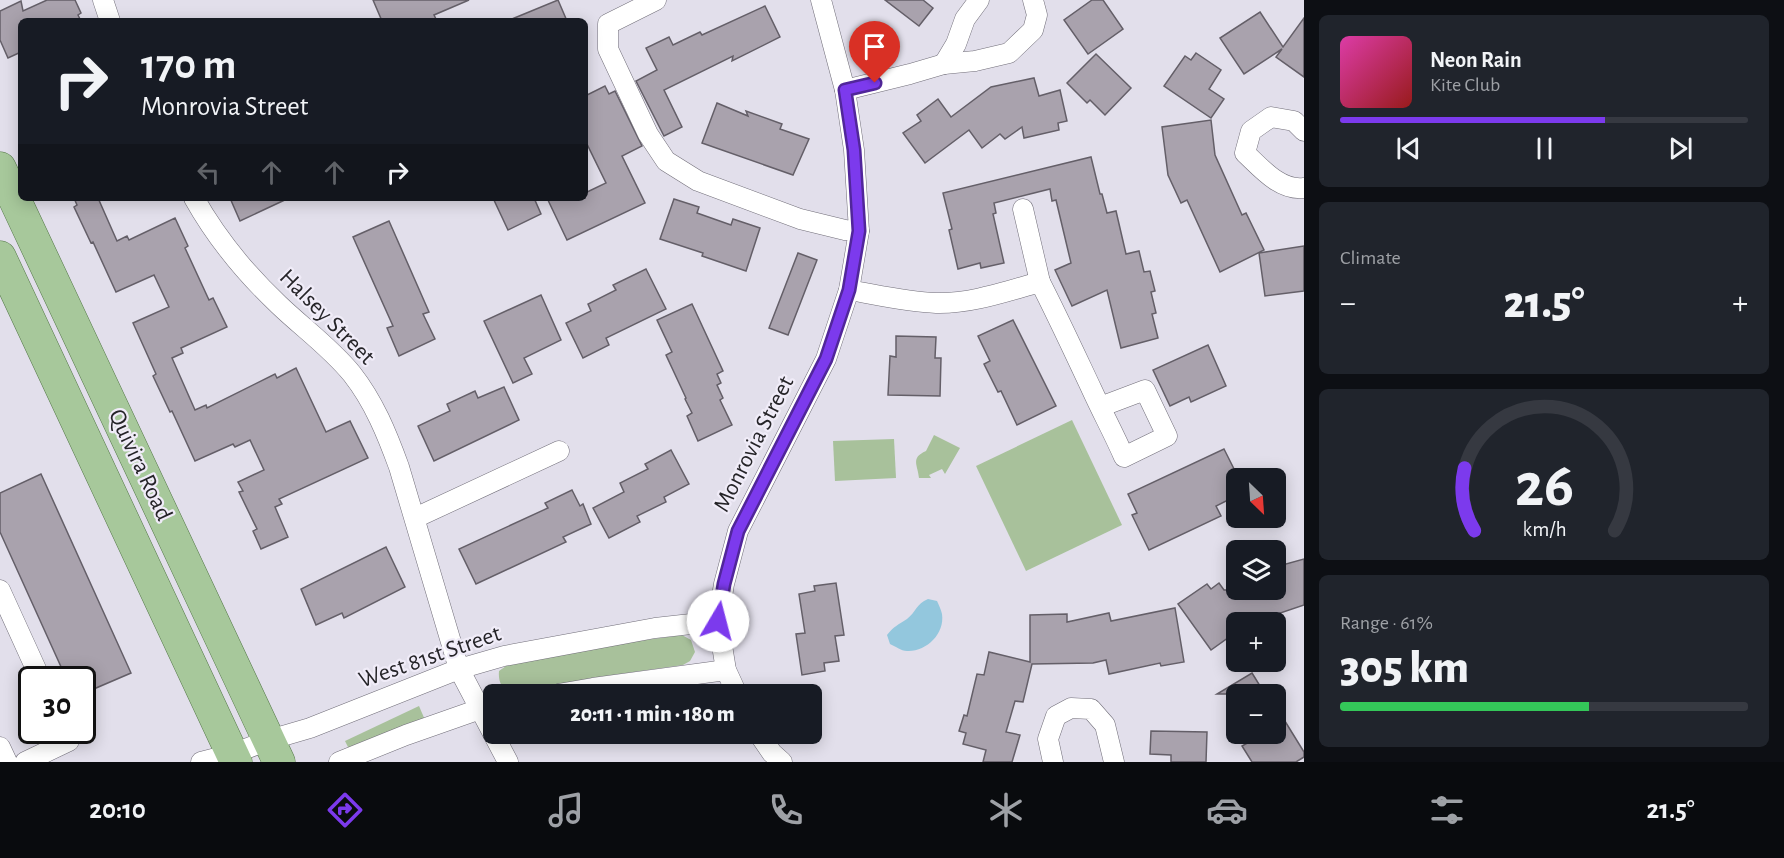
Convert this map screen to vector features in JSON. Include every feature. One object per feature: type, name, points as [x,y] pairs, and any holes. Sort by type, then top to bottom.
[{"type":"main road","name":"Quivira Road","points":[[4,184],[274,751]]},
{"type":"main road","name":"Quivira Road","points":[[0,257],[234,758]]},
{"type":"street","points":[[103,0],[109,18]]},
{"type":"street","points":[[656,0],[608,24],[608,49],[648,134],[666,161],[698,181],[800,219],[845,230],[859,231]]},
{"type":"street","name":"Monrovia Street","points":[[732,684],[726,670],[718,621],[724,584],[738,531],[826,359],[849,290],[859,231],[855,161],[845,90],[821,0]]},
{"type":"street","points":[[944,64],[956,44],[965,19],[979,0]]},
{"type":"street","points":[[845,90],[910,75],[944,64],[975,61],[1009,53],[1033,30],[1037,15],[1033,0]]},
{"type":"street","points":[[1304,131],[1294,122],[1271,117],[1251,131],[1245,153],[1274,180],[1295,189],[1304,188]]},
{"type":"street","name":"Halsey Street","points":[[196,201],[211,228],[235,260],[325,345],[352,374],[371,401],[388,435],[459,669],[483,702]]},
{"type":"street","points":[[1023,208],[1040,282],[1100,407]]},
{"type":"street","points":[[849,290],[938,303],[971,299],[1040,282]]},
{"type":"street","points":[[415,518],[559,451]]},
{"type":"street","points":[[0,590],[7,626],[32,666]]},
{"type":"street","name":"West 81st Street","points":[[201,762],[274,751],[310,728],[459,669],[504,656],[655,628],[718,621]]},
{"type":"street","points":[[623,684],[726,670]]},
{"type":"street","points":[[1053,762],[1048,739],[1056,716],[1071,708],[1091,709],[1105,725],[1114,762]]},
{"type":"street","points":[[339,762],[406,735],[483,709]]},
{"type":"street","points":[[25,762],[63,744]]},
{"type":"street","name":"Halsey Street","points":[[501,744],[508,762]]},
{"type":"street","points":[[766,744],[782,762]]},
{"type":"street","points":[[0,747],[7,762]]},
{"type":"green space","points":[[1072,420],[1122,525],[1026,571],[976,466]]},
{"type":"green space","points":[[934,435],[960,448],[945,474],[942,469],[929,475],[931,478],[919,478],[916,459],[926,451]]},
{"type":"green space","points":[[894,439],[896,478],[835,481],[833,441]]},
{"type":"green space","points":[[682,635],[691,640],[695,652],[690,661],[683,665],[562,684],[501,684],[500,682],[499,671],[506,666],[587,648]]},
{"type":"green space","points":[[419,706],[425,720],[350,751],[345,741]]},
{"type":"water","points":[[928,599],[937,601],[942,614],[940,628],[933,640],[914,651],[903,650],[890,644],[887,635]]},
{"type":"building","points":[[47,0],[75,0],[81,13],[78,15],[80,18],[18,18],[18,53],[8,58],[0,40],[0,11],[21,1],[23,11]]},
{"type":"building","points":[[373,0],[469,0],[434,15],[436,18],[381,18]]},
{"type":"building","points":[[558,0],[566,18],[514,18]]},
{"type":"building","points":[[885,0],[923,0],[933,8],[919,26]]},
{"type":"building","points":[[1092,0],[1103,0],[1123,29],[1088,54],[1064,20]]},
{"type":"building","points":[[765,6],[780,37],[732,61],[733,56],[664,90],[682,127],[664,136],[636,81],[657,70],[646,48],[669,37],[673,45],[700,32],[702,35]]},
{"type":"building","points":[[1260,12],[1283,47],[1304,18],[1304,77],[1276,57],[1282,49],[1244,74],[1220,38]]},
{"type":"building","points":[[1196,53],[1221,70],[1209,89],[1224,99],[1211,118],[1164,86],[1185,56],[1191,60]]},
{"type":"building","points":[[1096,54],[1131,88],[1105,115],[1090,100],[1087,103],[1067,83]]},
{"type":"building","points":[[1034,78],[1039,96],[1060,90],[1067,121],[1058,123],[1059,130],[1024,138],[1022,127],[1005,139],[1000,134],[982,148],[969,130],[925,163],[903,133],[921,121],[917,115],[938,99],[951,117],[991,87]]},
{"type":"building","points":[[605,86],[609,94],[615,91],[642,146],[622,156],[645,203],[567,240],[548,201],[588,201],[588,192],[606,183],[588,146],[588,94]]},
{"type":"building","points":[[717,103],[748,116],[746,111],[782,124],[780,129],[809,139],[793,175],[702,143]]},
{"type":"building","points":[[1211,120],[1215,155],[1242,215],[1246,213],[1264,250],[1220,272],[1187,200],[1181,203],[1168,175],[1162,127]]},
{"type":"building","points":[[1091,157],[1107,213],[1116,211],[1126,254],[1139,251],[1144,272],[1150,271],[1155,291],[1151,292],[1156,313],[1152,314],[1158,338],[1121,348],[1107,290],[1072,306],[1055,270],[1071,263],[1056,200],[1052,201],[1050,189],[994,203],[996,213],[993,214],[1004,263],[981,268],[980,263],[958,269],[949,230],[952,229],[943,193]]},
{"type":"building","points":[[674,199],[699,207],[697,213],[731,225],[733,219],[760,228],[746,271],[702,256],[703,253],[660,239]]},
{"type":"building","points":[[75,201],[99,201],[117,241],[127,236],[129,240],[175,218],[188,246],[185,248],[209,300],[213,298],[227,327],[181,348],[183,353],[172,358],[195,410],[206,405],[207,408],[275,374],[277,378],[296,368],[326,432],[350,421],[368,458],[279,499],[282,504],[275,507],[288,537],[261,549],[253,531],[257,529],[239,492],[243,491],[238,482],[264,470],[250,440],[235,447],[233,444],[195,461],[153,376],[156,374],[133,323],[169,307],[154,275],[116,292],[74,207],[77,205]]},
{"type":"building","points":[[231,201],[283,201],[240,221]]},
{"type":"building","points":[[494,201],[535,201],[541,214],[508,230]]},
{"type":"building","points":[[389,221],[429,312],[423,314],[435,339],[399,356],[387,328],[393,326],[353,237]]},
{"type":"building","points":[[1304,246],[1304,291],[1265,296],[1259,253]]},
{"type":"building","points":[[798,253],[817,260],[788,335],[769,328]]},
{"type":"building","points":[[646,269],[666,309],[606,338],[609,345],[583,358],[566,323],[591,311],[588,304],[616,290],[613,285]]},
{"type":"building","points":[[541,295],[561,340],[524,358],[532,374],[513,383],[484,321]]},
{"type":"building","points":[[692,304],[723,371],[717,374],[721,383],[717,385],[723,398],[720,400],[732,425],[698,441],[687,416],[692,413],[666,355],[672,352],[657,320]]},
{"type":"building","points":[[1013,320],[1056,406],[1017,425],[1001,391],[998,392],[984,364],[990,361],[978,336]]},
{"type":"building","points":[[896,336],[936,337],[935,358],[941,358],[940,396],[888,395],[890,356],[896,357]]},
{"type":"building","points":[[1208,345],[1226,386],[1191,402],[1189,397],[1170,406],[1153,370]]},
{"type":"building","points":[[504,387],[519,420],[434,461],[418,426],[450,411],[447,404],[475,391],[478,398]]},
{"type":"building","points":[[1224,449],[1234,468],[1226,468],[1226,501],[1216,506],[1221,516],[1149,550],[1132,515],[1137,513],[1128,494]]},
{"type":"building","points":[[671,450],[689,484],[664,497],[666,502],[637,516],[640,522],[609,538],[593,508],[624,492],[620,483],[648,469],[645,464]]},
{"type":"building","points":[[41,474],[131,673],[96,688],[96,666],[61,666],[0,532],[0,493]]},
{"type":"building","points":[[572,490],[580,506],[583,504],[591,524],[563,537],[566,542],[476,584],[459,549],[548,508],[545,503]]},
{"type":"building","points":[[386,547],[405,587],[344,618],[342,613],[316,625],[301,589]]},
{"type":"building","points":[[1304,559],[1304,605],[1283,612],[1226,612],[1226,639],[1211,650],[1178,604],[1207,584],[1211,589],[1219,583],[1226,590],[1226,600],[1286,600],[1286,564]]},
{"type":"building","points":[[836,583],[844,635],[835,636],[839,661],[824,663],[825,671],[802,675],[796,634],[805,633],[799,594],[815,591],[814,586]]},
{"type":"building","points":[[1175,608],[1184,662],[1161,666],[1160,663],[1109,674],[1106,660],[1093,663],[1032,664],[1023,702],[1015,701],[1006,732],[1020,735],[1012,762],[983,762],[986,750],[963,744],[966,733],[959,731],[964,715],[967,716],[977,674],[984,675],[989,652],[1030,662],[1030,615],[1067,614],[1067,622],[1109,613],[1111,621]]},
{"type":"building","points":[[1252,673],[1259,684],[1234,684]]},
{"type":"building","points":[[1226,689],[1226,694],[1217,694]]},
{"type":"building","points":[[1286,723],[1304,752],[1304,757],[1296,762],[1252,762],[1242,746],[1246,744],[1286,744]]},
{"type":"building","points":[[1151,731],[1207,732],[1206,762],[1171,762],[1171,755],[1150,754]]},
{"type":"route","points":[[718,621],[724,584],[738,531],[826,359],[844,310],[859,231],[854,150],[845,90],[875,83]]}]
